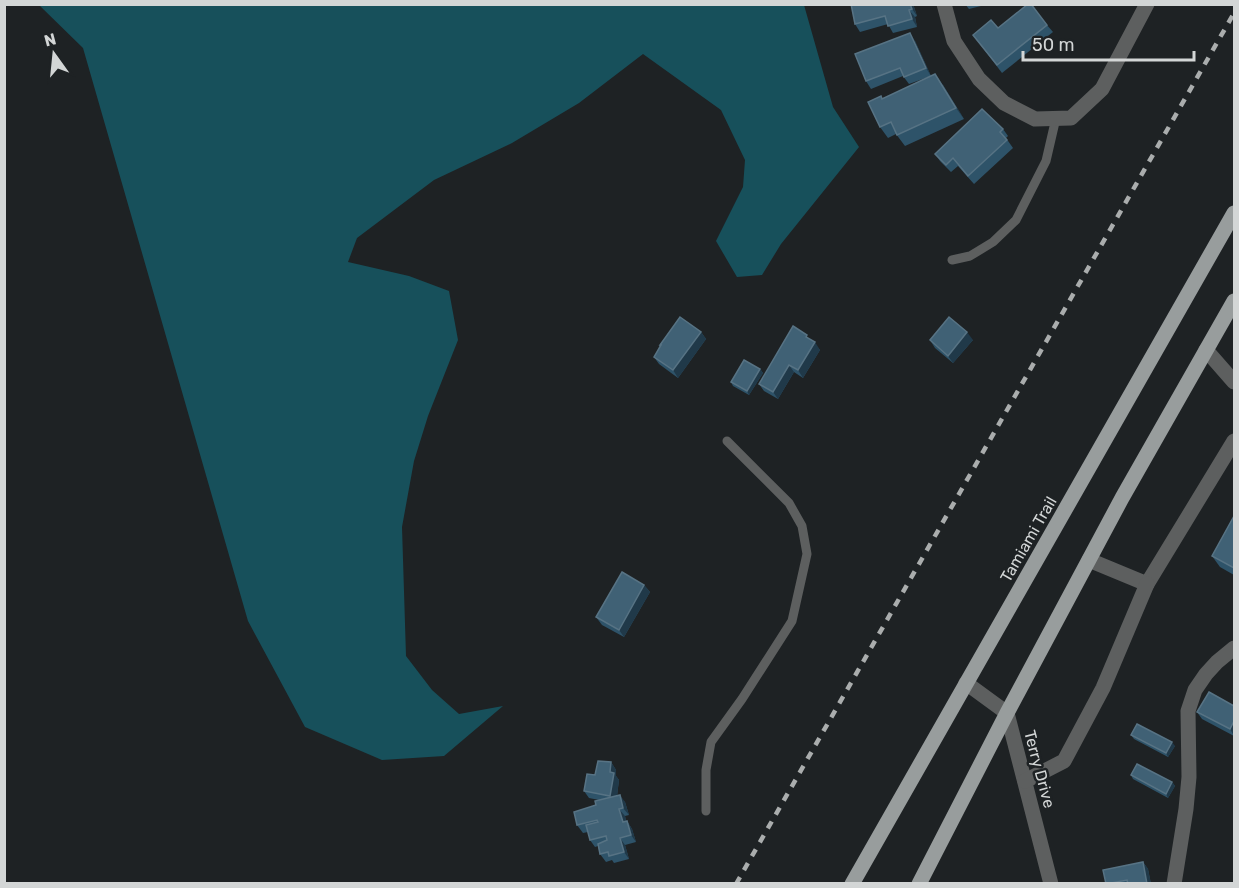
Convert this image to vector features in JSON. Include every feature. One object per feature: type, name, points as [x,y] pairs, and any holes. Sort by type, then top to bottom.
[{"type":"main road","name":"Tamiami Trail","points":[[852,884],[1234,213]]},
{"type":"main road","points":[[919,884],[1089,560],[1234,300]]},
{"type":"street","points":[[944,4],[954,41],[979,79],[1004,103],[1035,119],[1071,118],[1102,89],[1147,4]]},
{"type":"street","points":[[1206,350],[1234,382]]},
{"type":"street","points":[[1025,781],[1064,760],[1103,687],[1147,584],[1234,441]]},
{"type":"street","points":[[1089,560],[1147,584]]},
{"type":"street","points":[[1174,884],[1188,788],[1188,711],[1195,690],[1206,674],[1234,648]]},
{"type":"street","name":"Terry Drive","points":[[966,683],[1007,713],[1051,884]]},
{"type":"lane","points":[[952,260],[970,256],[993,242],[1016,220],[1046,160],[1056,118]]},
{"type":"lane","points":[[705,811],[706,770],[711,742],[742,699],[792,621],[807,554],[802,526],[789,503],[727,441]]},
{"type":"shaded area","points":[[39,5],[804,5],[833,107],[859,147],[781,244],[762,275],[737,277],[716,241],[743,187],[745,160],[721,110],[643,54],[579,103],[512,143],[434,180],[357,238],[348,262],[409,276],[449,291],[458,340],[428,416],[414,461],[402,527],[406,656],[432,690],[459,714],[503,706],[444,756],[382,760],[305,727],[248,621],[83,48]]},
{"type":"building","points":[[851,4],[910,4],[912,19],[888,26],[885,16],[855,24]]},
{"type":"building","points":[[1031,4],[1047,25],[997,65],[973,35],[991,20],[998,28]]},
{"type":"building","points":[[910,33],[926,68],[904,77],[900,68],[866,81],[855,54]]},
{"type":"building","points":[[935,74],[956,108],[897,135],[891,122],[880,127],[868,102],[881,96],[882,99]]},
{"type":"building","points":[[982,109],[1003,129],[1000,132],[1007,140],[968,176],[953,158],[946,165],[935,154]]},
{"type":"building","points":[[680,317],[701,332],[673,370],[654,357]]},
{"type":"building","points":[[949,317],[967,332],[948,356],[930,340]]},
{"type":"building","points":[[793,326],[815,342],[798,370],[789,365],[773,392],[759,384]]},
{"type":"building","points":[[744,360],[760,369],[747,391],[731,382]]},
{"type":"building","points":[[1234,516],[1234,568],[1212,556]]},
{"type":"building","points":[[622,572],[644,585],[619,630],[596,617]]},
{"type":"building","points":[[1209,692],[1234,706],[1234,721],[1230,729],[1197,712]]},
{"type":"building","points":[[1137,724],[1172,742],[1166,753],[1131,735]]},
{"type":"building","points":[[598,761],[611,762],[610,772],[614,773],[610,796],[584,791],[587,774],[595,775]]},
{"type":"building","points":[[1137,764],[1172,782],[1166,794],[1131,775]]},
{"type":"building","points":[[620,795],[623,808],[619,809],[623,822],[627,821],[631,835],[620,838],[624,852],[609,856],[608,852],[600,854],[598,844],[607,840],[606,836],[590,840],[586,825],[598,822],[597,820],[577,825],[574,812],[596,805],[595,801]]},
{"type":"building","points":[[1143,862],[1147,884],[1128,884],[1127,880],[1106,884],[1103,870]]},
{"type":"railway","points":[[736,884],[1234,13]]}]
